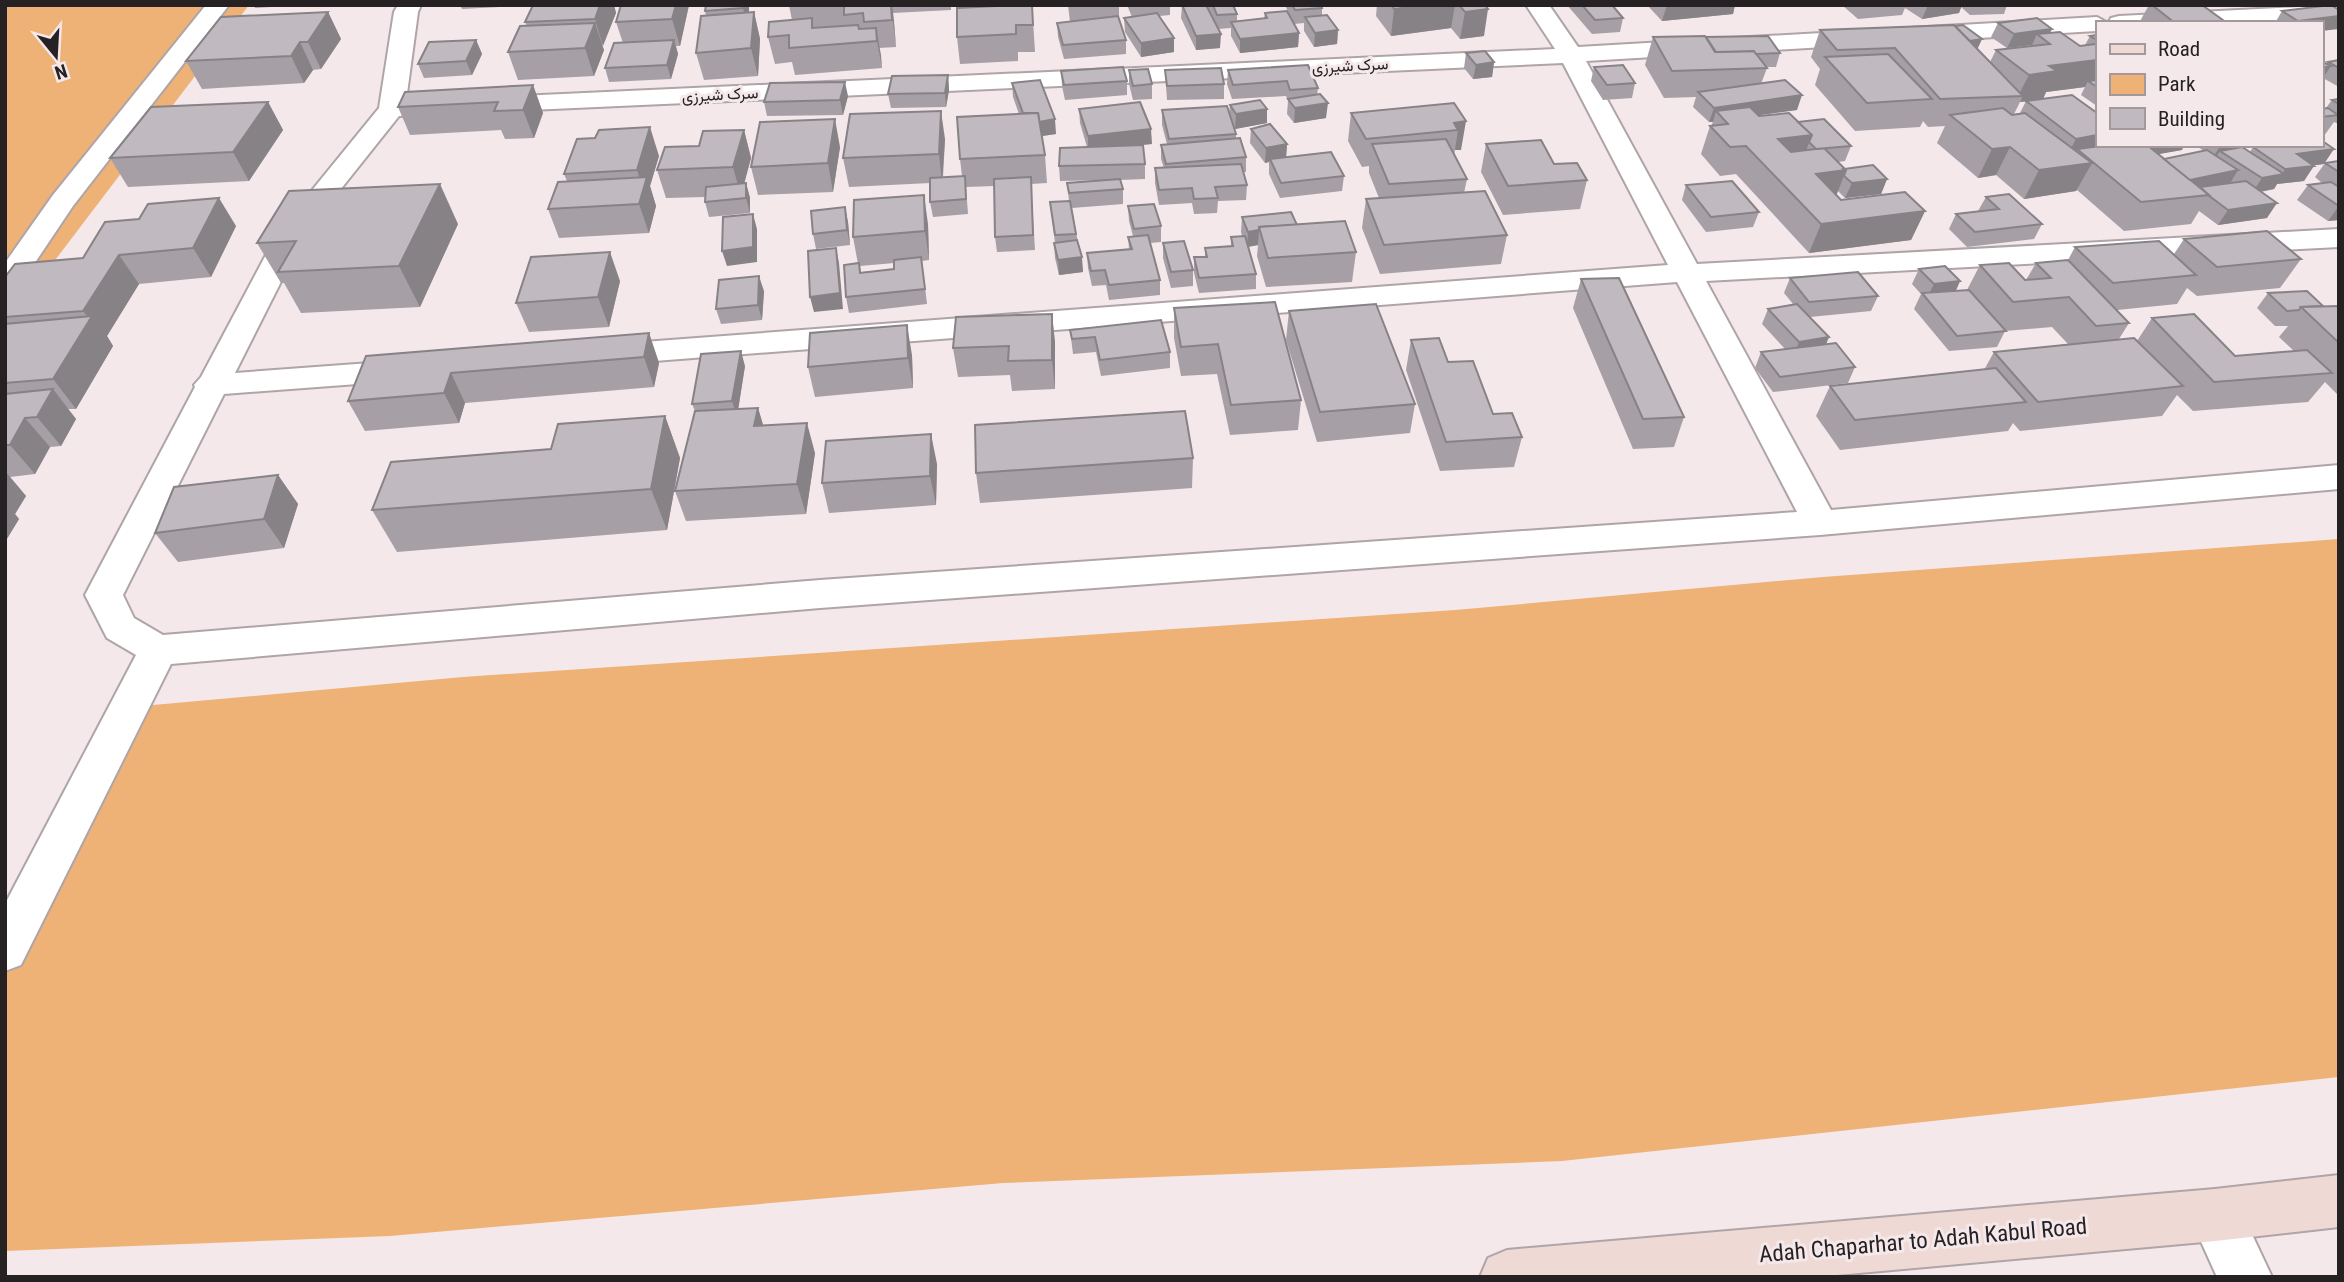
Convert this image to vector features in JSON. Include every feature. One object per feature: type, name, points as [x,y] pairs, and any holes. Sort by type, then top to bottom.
[{"type":"main road","name":"Adah Chaparhar to Adah Kabul Road","points":[[1507,1277],[2338,1202]]},
{"type":"street","points":[[5,285],[63,201],[218,5]]},
{"type":"street","points":[[410,5],[406,12],[392,109],[292,232],[210,385],[104,595],[120,628],[158,650],[806,595],[1820,523],[2339,477]]},
{"type":"street","points":[[1537,5],[1571,55],[1820,523]]},
{"type":"street","points":[[2153,21],[2339,10]]},
{"type":"street","name":"سرک شیرزی","points":[[392,109],[1571,55],[2096,24]]},
{"type":"street","points":[[572,358],[1685,273],[2339,238]]},
{"type":"street","points":[[210,385],[433,368]]},
{"type":"street","points":[[5,950],[158,650]]},
{"type":"street","points":[[2215,1215],[2245,1277]]},
{"type":"green space","points":[[5,5],[249,5],[5,326]]},
{"type":"green space","points":[[2339,539],[2339,1077],[1562,1161],[1003,1183],[390,1236],[5,1251],[5,962],[131,707],[463,677],[1455,610],[1823,577]]},
{"type":"building","points":[[533,5],[600,5],[595,19],[525,22]]},
{"type":"building","points":[[621,5],[676,5],[672,19],[616,22]]},
{"type":"building","points":[[706,5],[743,5],[743,8],[705,11]]},
{"type":"building","points":[[844,5],[891,5],[892,20],[864,22],[863,13],[844,15]]},
{"type":"building","points":[[1032,5],[1033,25],[1016,25],[1016,34],[957,37],[957,8]]},
{"type":"building","points":[[1182,5],[1206,5],[1221,34],[1196,36]]},
{"type":"building","points":[[1213,5],[1233,5],[1237,14],[1217,15]]},
{"type":"building","points":[[1292,5],[1321,5],[1322,8],[1295,10]]},
{"type":"building","points":[[1392,5],[1426,5],[1394,9]]},
{"type":"building","points":[[1459,5],[1485,5],[1488,9],[1465,12]]},
{"type":"building","points":[[1582,5],[1612,5],[1623,18],[1595,20]]},
{"type":"building","points":[[2152,5],[2202,5],[2224,21],[2172,21]]},
{"type":"building","points":[[2331,5],[2339,10],[2339,16],[2298,21],[2282,11]]},
{"type":"building","points":[[1287,11],[1299,33],[1240,39],[1231,22],[1267,18],[1265,13]]},
{"type":"building","points":[[328,12],[308,42],[300,42],[291,56],[186,61],[221,17]]},
{"type":"building","points":[[754,12],[751,48],[696,53],[701,16]]},
{"type":"building","points":[[1157,13],[1174,38],[1141,43],[1124,18]]},
{"type":"building","points":[[1327,15],[1338,30],[1315,33],[1305,17]]},
{"type":"building","points":[[1118,16],[1126,40],[1063,45],[1057,23]]},
{"type":"building","points":[[812,18],[812,28],[858,25],[859,29],[876,28],[877,41],[789,48],[789,35],[768,37],[769,22]]},
{"type":"building","points":[[2037,18],[2052,29],[2014,34],[1998,23]]},
{"type":"building","points":[[595,23],[585,48],[508,52],[520,26]]},
{"type":"building","points":[[1954,25],[2023,96],[1940,99],[1895,48],[1837,50],[1820,30]]},
{"type":"building","points":[[1963,25],[1982,39],[1970,41],[1955,26]]},
{"type":"building","points":[[2060,32],[2080,46],[2095,44],[2096,60],[2049,66],[2057,71],[2029,75],[1996,50],[2050,44],[2037,34]]},
{"type":"building","points":[[1705,36],[1715,52],[1754,51],[1767,68],[1672,71],[1653,37]]},
{"type":"building","points":[[1768,36],[1780,53],[1716,52],[1706,37]]},
{"type":"building","points":[[476,40],[466,61],[418,64],[429,42]]},
{"type":"building","points":[[674,40],[667,65],[605,68],[614,43]]},
{"type":"building","points":[[1485,51],[1494,62],[1476,65],[1466,53]]},
{"type":"building","points":[[1888,54],[1932,99],[1867,103],[1825,57]]},
{"type":"building","points":[[2339,60],[2339,68],[2328,62]]},
{"type":"building","points":[[1308,65],[1318,88],[1290,90],[1287,81],[1233,85],[1228,70]]},
{"type":"building","points":[[1623,65],[1635,83],[1607,85],[1594,67]]},
{"type":"building","points":[[1123,67],[1127,81],[1064,85],[1061,71]]},
{"type":"building","points":[[1221,68],[1224,84],[1167,86],[1165,70]]},
{"type":"building","points":[[1148,69],[1152,84],[1133,86],[1129,70]]},
{"type":"building","points":[[948,75],[945,93],[888,94],[892,76]]},
{"type":"building","points":[[1040,80],[1055,119],[1039,122],[1038,113],[1023,113],[1012,83]]},
{"type":"building","points":[[1785,80],[1802,95],[1714,108],[1698,92]]},
{"type":"building","points":[[845,82],[840,100],[764,102],[770,83]]},
{"type":"building","points":[[533,85],[523,110],[494,111],[498,102],[398,107],[405,92]]},
{"type":"building","points":[[1320,94],[1328,103],[1295,108],[1288,99]]},
{"type":"building","points":[[2072,95],[2096,112],[2096,135],[2076,139],[2026,101]]},
{"type":"building","points":[[1260,100],[1267,109],[1236,114],[1230,105]]},
{"type":"building","points":[[268,102],[233,152],[110,158],[151,107]]},
{"type":"building","points":[[1140,102],[1151,129],[1088,136],[1079,109]]},
{"type":"building","points":[[1454,103],[1466,121],[1454,123],[1458,130],[1366,139],[1351,113]]},
{"type":"building","points":[[1227,106],[1236,134],[1169,139],[1162,110]]},
{"type":"building","points":[[1750,107],[1759,116],[1789,113],[1812,135],[1778,139],[1791,152],[1824,148],[1846,170],[1816,174],[1841,200],[1905,192],[1925,211],[1821,224],[1746,146],[1730,147],[1710,126],[1728,124],[1716,111]]},
{"type":"building","points":[[2003,108],[2012,115],[2025,113],[2092,163],[2039,170],[2010,147],[1992,149],[1950,115]]},
{"type":"building","points":[[2328,108],[2338,115],[2323,117],[2323,109]]},
{"type":"building","points":[[941,111],[939,154],[843,158],[850,114]]},
{"type":"building","points":[[1038,113],[1045,155],[960,159],[957,117]]},
{"type":"building","points":[[835,119],[828,163],[751,167],[760,122]]},
{"type":"building","points":[[1824,119],[1851,146],[1816,149],[1809,142],[1812,135],[1798,122]]},
{"type":"building","points":[[1270,124],[1287,144],[1266,148],[1251,129]]},
{"type":"building","points":[[650,127],[637,170],[564,174],[577,139],[595,138],[599,130]]},
{"type":"building","points":[[744,130],[733,167],[657,170],[665,147],[699,146],[703,131]]},
{"type":"building","points":[[1240,138],[1246,157],[1166,164],[1161,145]]},
{"type":"building","points":[[1446,139],[1467,179],[1389,184],[1372,144]]},
{"type":"building","points":[[1541,140],[1554,164],[1577,163],[1587,180],[1508,186],[1486,144]]},
{"type":"building","points":[[2323,141],[2334,149],[2297,154],[2314,166],[2285,169],[2253,147],[2323,147]]},
{"type":"building","points":[[1143,145],[1145,164],[1059,166],[1060,148]]},
{"type":"building","points":[[2149,147],[2209,195],[2141,202],[2077,149]]},
{"type":"building","points":[[2242,147],[2284,174],[2262,178],[2220,151]]},
{"type":"building","points":[[2207,150],[2238,170],[2190,180],[2164,159]]},
{"type":"building","points":[[1331,152],[1344,176],[1281,183],[1270,159]]},
{"type":"building","points":[[2339,161],[2339,172],[2325,163]]},
{"type":"building","points":[[1241,164],[1247,185],[1215,187],[1218,198],[1194,199],[1192,188],[1159,190],[1155,168]]},
{"type":"building","points":[[1873,165],[1887,179],[1852,183],[1844,176],[1844,169]]},
{"type":"building","points":[[965,176],[966,199],[930,202],[930,178]]},
{"type":"building","points":[[647,177],[639,204],[548,209],[558,182]]},
{"type":"building","points":[[1031,177],[1033,235],[995,237],[994,179]]},
{"type":"building","points":[[1120,179],[1123,189],[1069,193],[1067,183]]},
{"type":"building","points":[[1732,181],[1759,212],[1711,217],[1686,185]]},
{"type":"building","points":[[2246,181],[2277,203],[2228,210],[2200,187]]},
{"type":"building","points":[[2331,182],[2339,187],[2339,206],[2308,185]]},
{"type":"building","points":[[746,183],[746,198],[705,202],[706,187]]},
{"type":"building","points":[[440,184],[399,266],[278,272],[296,241],[257,243],[289,191]]},
{"type":"building","points":[[1485,191],[1507,235],[1384,245],[1366,199]]},
{"type":"building","points":[[2009,194],[2042,224],[1975,232],[1956,214],[1999,209],[1986,197]]},
{"type":"building","points":[[924,195],[925,231],[853,237],[854,200]]},
{"type":"building","points":[[219,198],[193,248],[119,255],[83,311],[5,317],[5,277],[15,264],[83,258],[105,222],[139,219],[148,204]]},
{"type":"building","points":[[1070,201],[1076,234],[1055,235],[1050,202]]},
{"type":"building","points":[[1154,204],[1161,226],[1134,229],[1128,206]]},
{"type":"building","points":[[845,207],[847,230],[813,234],[811,211]]},
{"type":"building","points":[[1291,212],[1297,225],[1259,227],[1259,230],[1248,232],[1242,217]]},
{"type":"building","points":[[753,214],[753,247],[722,251],[723,217]]},
{"type":"building","points":[[1345,221],[1356,252],[1268,258],[1259,227]]},
{"type":"building","points":[[2267,231],[2301,259],[2217,267],[2184,239]]},
{"type":"building","points":[[1148,235],[1160,280],[1109,285],[1105,270],[1091,271],[1087,253],[1132,249],[1128,237]]},
{"type":"building","points":[[1245,236],[1256,274],[1199,278],[1194,257],[1207,257],[1205,248],[1233,246],[1231,237]]},
{"type":"building","points":[[1077,240],[1082,257],[1058,260],[1054,243]]},
{"type":"building","points":[[1184,241],[1193,270],[1171,272],[1163,243]]},
{"type":"building","points":[[2159,241],[2196,275],[2113,283],[2075,247]]},
{"type":"building","points":[[836,248],[840,293],[810,297],[808,251]]},
{"type":"building","points":[[610,252],[598,297],[516,303],[531,257]]},
{"type":"building","points":[[921,257],[925,289],[846,297],[844,265],[859,263],[860,273],[894,269],[894,260]]},
{"type":"building","points":[[2068,260],[2129,323],[2096,326],[2069,297],[2013,302],[1980,265],[2009,263],[2025,280],[2051,278],[2036,263]]},
{"type":"building","points":[[1945,266],[1960,281],[1934,284],[1919,269]]},
{"type":"building","points":[[1858,272],[1878,296],[1809,302],[1790,278]]},
{"type":"building","points":[[759,276],[758,305],[716,309],[719,280]]},
{"type":"building","points":[[1619,278],[1684,417],[1643,419],[1581,279]]},
{"type":"building","points":[[1969,290],[2006,331],[1957,336],[1922,293]]},
{"type":"building","points":[[2307,291],[2323,306],[2287,311],[2268,293]]},
{"type":"building","points":[[1275,302],[1301,400],[1231,405],[1218,344],[1181,347],[1174,308]]},
{"type":"building","points":[[1376,304],[1415,404],[1320,412],[1289,311]]},
{"type":"building","points":[[1797,304],[1829,337],[1799,342],[1768,309]]},
{"type":"building","points":[[2339,306],[2339,343],[2301,307]]},
{"type":"building","points":[[1052,314],[1052,360],[1008,361],[1009,346],[953,348],[956,317]]},
{"type":"building","points":[[2194,314],[2235,356],[2307,350],[2332,373],[2214,382],[2152,318]]},
{"type":"building","points":[[92,316],[53,379],[5,383],[5,324]]},
{"type":"building","points":[[1161,320],[1170,352],[1100,360],[1095,337],[1072,339],[1070,330]]},
{"type":"building","points":[[907,325],[908,358],[808,367],[810,333]]},
{"type":"building","points":[[649,333],[644,357],[451,373],[444,393],[348,401],[366,356]]},
{"type":"building","points":[[1439,338],[1448,362],[1473,361],[1493,414],[1512,413],[1522,437],[1446,442],[1411,340]]},
{"type":"building","points":[[2134,338],[2183,386],[2038,402],[1994,352]]},
{"type":"building","points":[[1836,343],[1855,367],[1780,377],[1761,352]]},
{"type":"building","points":[[741,351],[732,401],[692,404],[701,354]]},
{"type":"building","points":[[1996,368],[2026,402],[1855,420],[1830,386]]},
{"type":"building","points":[[53,389],[37,417],[25,418],[10,445],[5,445],[5,394]]},
{"type":"building","points":[[758,408],[754,426],[807,423],[797,484],[675,491],[695,411]]},
{"type":"building","points":[[1185,411],[1193,458],[976,473],[975,425]]},
{"type":"building","points":[[665,416],[651,489],[372,510],[391,462],[551,449],[558,424]]},
{"type":"building","points":[[931,434],[930,476],[822,483],[826,441]]},
{"type":"building","points":[[278,475],[264,519],[155,533],[174,487]]}]
